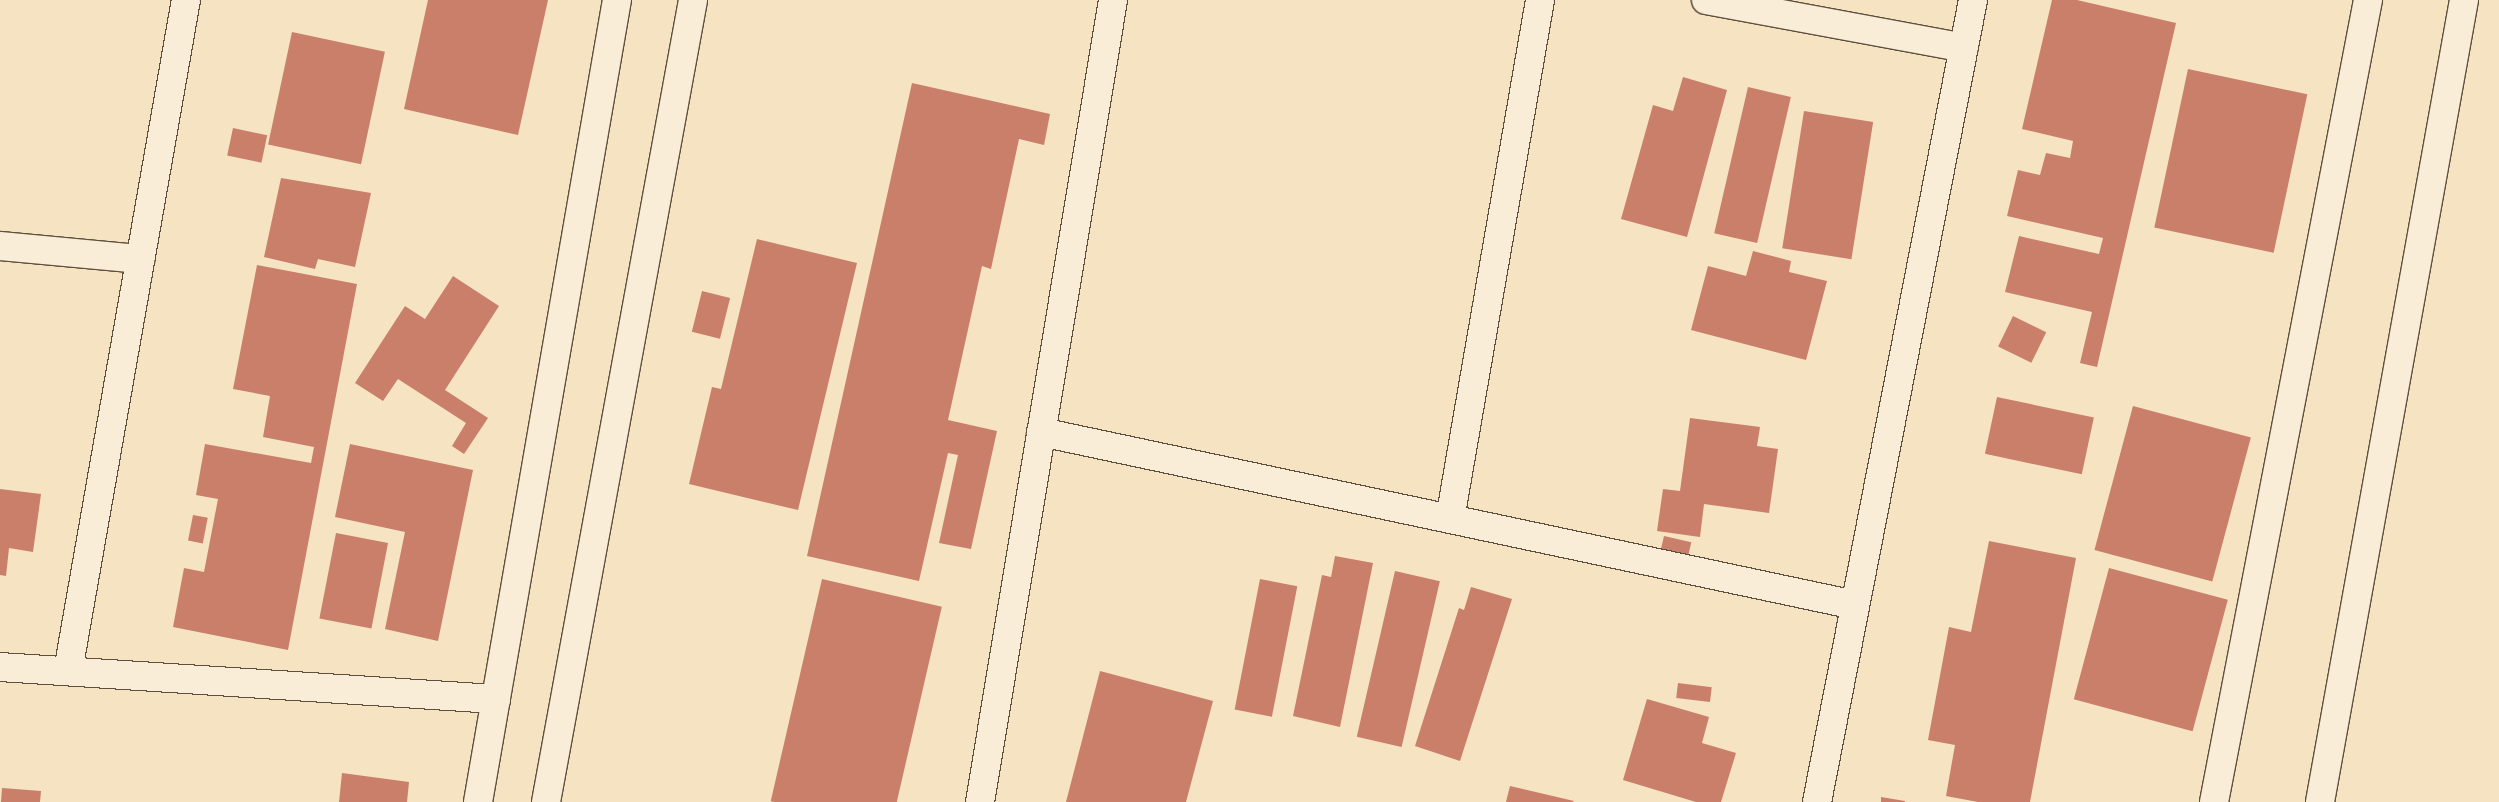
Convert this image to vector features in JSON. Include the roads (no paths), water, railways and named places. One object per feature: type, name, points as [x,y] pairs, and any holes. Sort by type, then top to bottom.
[{"type":"street","points":[[68,671],[186,0]]},
{"type":"street","points":[[478,802],[617,0]]},
{"type":"street","points":[[546,802],[694,0]]},
{"type":"street","points":[[980,802],[1113,0]]},
{"type":"street","points":[[1450,519],[1540,0]]},
{"type":"street","points":[[1706,0],[1964,48]]},
{"type":"street","points":[[1816,802],[1973,0]]},
{"type":"street","points":[[2214,802],[2368,0]]},
{"type":"street","points":[[2320,802],[2464,0]]},
{"type":"street","points":[[0,246],[140,259]]},
{"type":"street","points":[[1042,432],[1855,605]]},
{"type":"street","points":[[0,667],[496,699]]}]
